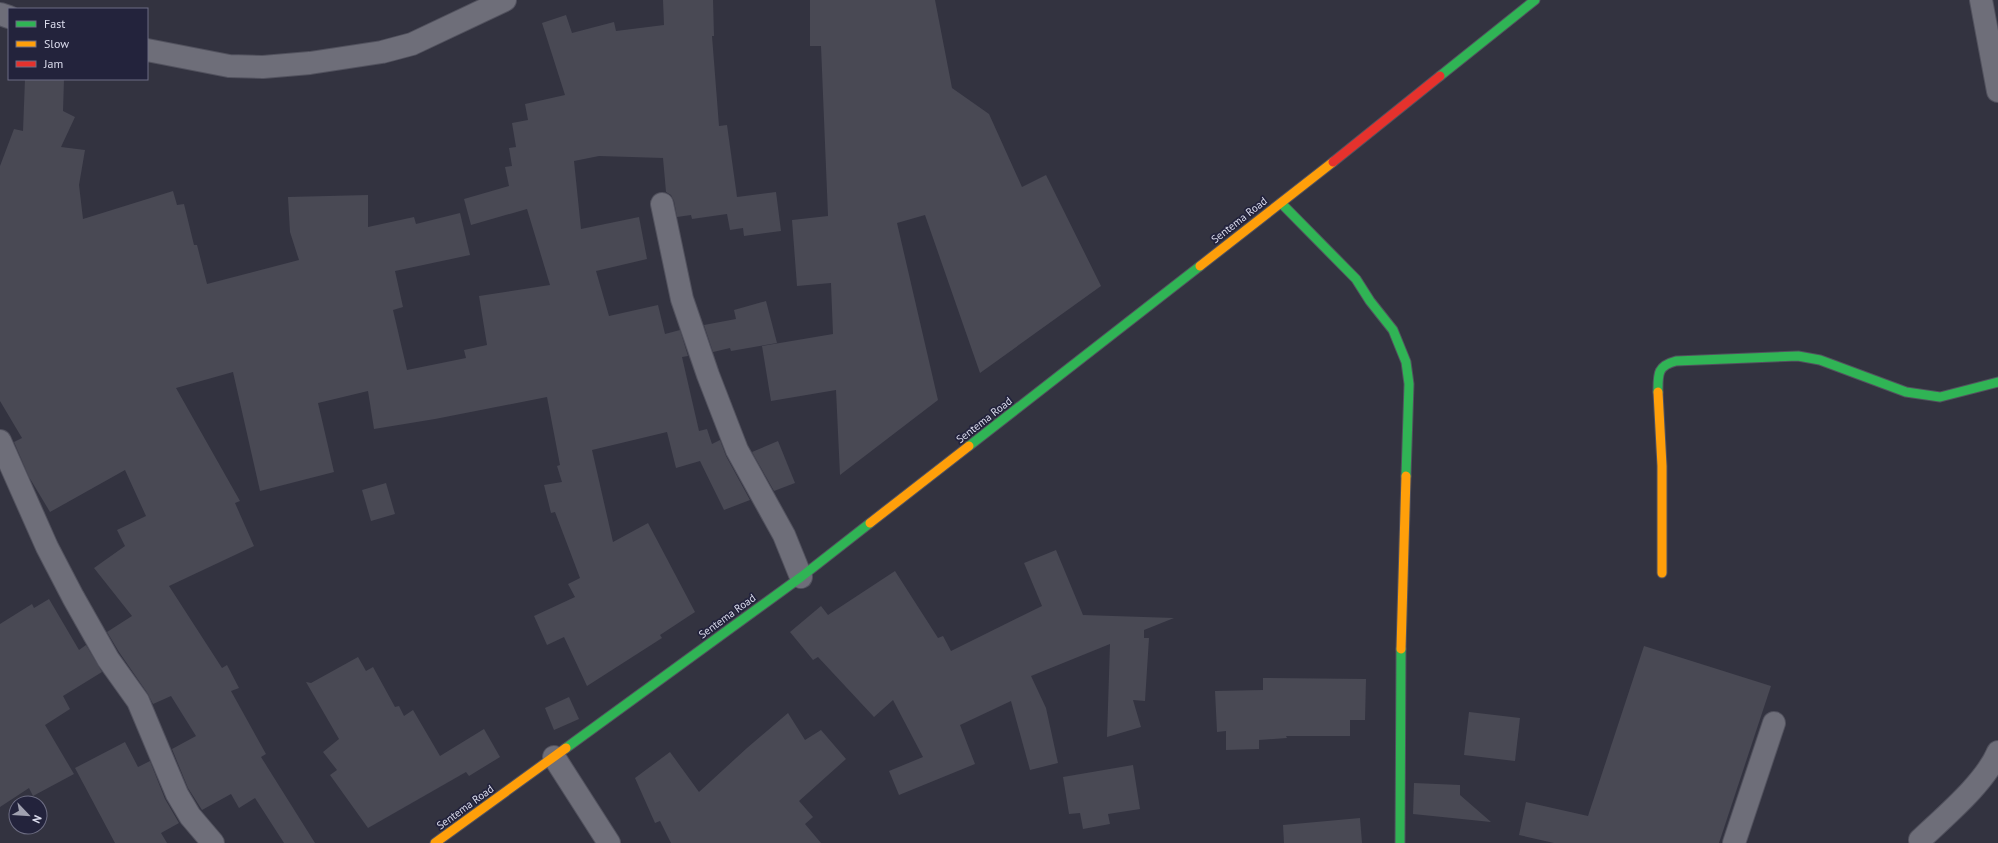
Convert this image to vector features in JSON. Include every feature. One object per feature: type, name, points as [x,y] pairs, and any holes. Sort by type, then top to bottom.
[{"type":"main road","name":"Sentema Road","points":[[435,843],[801,577],[1281,203],[1535,0]]},
{"type":"main road","points":[[1281,203],[1356,279],[1370,301],[1394,330],[1406,362],[1409,384],[1401,622],[1400,843]]},
{"type":"main road","points":[[1662,573],[1662,466],[1658,374],[1665,364],[1676,361],[1798,356],[1820,360],[1906,392],[1940,397],[1957,394],[1998,382]]},
{"type":"street","points":[[148,50],[229,66],[264,67],[310,63],[382,52],[412,44],[505,0]]},
{"type":"street","points":[[1981,0],[1998,91]]},
{"type":"street","points":[[662,204],[682,299],[708,376],[737,450],[784,536],[801,577]]},
{"type":"street","points":[[0,441],[47,547],[73,597],[108,659],[138,701],[177,794],[190,816],[213,843]]},
{"type":"street","points":[[1734,843],[1774,723]]},
{"type":"street","points":[[1920,840],[1968,793],[1994,760],[1998,752]]},
{"type":"street","points":[[554,757],[609,843]]},
{"type":"building","points":[[663,0],[713,0],[714,36],[712,36],[719,126],[727,125],[737,197],[776,192],[781,231],[744,236],[743,228],[730,230],[727,214],[692,219],[691,215],[677,217],[674,201],[671,195],[666,192],[663,158],[599,156],[574,161],[581,229],[639,217],[647,259],[596,271],[609,316],[658,305],[665,334],[680,330],[688,356],[682,357],[699,431],[707,429],[712,444],[720,440],[726,456],[750,500],[724,510],[700,461],[676,468],[667,432],[592,450],[613,542],[648,523],[695,612],[660,635],[662,638],[587,686],[564,637],[547,645],[534,616],[575,597],[568,584],[580,578],[555,512],[551,513],[544,485],[562,482],[557,466],[560,465],[547,397],[435,419],[374,429],[368,391],[318,403],[334,472],[260,491],[233,372],[176,388],[240,501],[235,503],[254,546],[169,586],[222,668],[227,665],[239,688],[231,691],[266,754],[261,757],[315,843],[284,843],[255,798],[239,808],[231,794],[202,810],[188,788],[172,749],[196,736],[171,696],[153,704],[107,632],[132,616],[94,568],[125,546],[117,530],[146,516],[125,470],[50,512],[29,477],[14,442],[22,438],[0,401],[0,166],[14,129],[23,131],[25,80],[64,80],[63,111],[75,117],[61,147],[85,150],[79,185],[83,219],[173,191],[177,205],[184,204],[194,245],[197,245],[207,284],[299,260],[290,232],[288,197],[368,195],[368,227],[414,217],[416,224],[460,213],[470,255],[395,271],[403,307],[393,310],[407,370],[466,358],[464,350],[487,345],[479,296],[550,285],[527,209],[471,225],[464,199],[509,186],[505,167],[512,166],[509,148],[516,147],[512,123],[528,120],[525,104],[565,95],[542,23],[566,15],[572,33],[614,22],[616,31],[664,25]]},
{"type":"building","points":[[810,0],[935,0],[952,88],[989,114],[1022,187],[1046,175],[1101,286],[980,373],[925,215],[897,223],[938,400],[840,475],[836,390],[771,401],[762,346],[833,334],[831,283],[797,286],[792,220],[828,216],[821,46],[810,46]]},
{"type":"building","points":[[766,301],[777,343],[731,351],[730,348],[713,352],[704,325],[736,319],[734,310]]},
{"type":"building","points":[[778,441],[795,483],[774,491],[752,452]]},
{"type":"building","points":[[386,483],[395,514],[371,521],[362,490]]},
{"type":"building","points":[[1056,550],[1083,615],[1174,618],[1144,630],[1144,638],[1149,638],[1145,701],[1133,700],[1141,727],[1107,737],[1110,644],[1031,676],[1046,708],[1058,763],[1030,770],[1011,701],[960,725],[975,764],[899,795],[889,771],[923,757],[893,700],[874,717],[818,657],[813,660],[790,632],[821,606],[828,615],[895,571],[938,638],[943,636],[951,651],[1042,606],[1024,563]]},
{"type":"building","points":[[49,599],[79,650],[86,645],[102,672],[63,696],[70,709],[45,725],[74,774],[35,795],[32,795],[29,788],[18,795],[8,795],[8,802],[0,807],[0,624],[32,604],[34,608]]},
{"type":"building","points":[[1644,646],[1771,686],[1719,843],[1554,843],[1519,835],[1526,802],[1588,816]]},
{"type":"building","points":[[358,657],[366,671],[373,667],[395,707],[399,706],[404,716],[413,710],[440,756],[484,729],[500,757],[469,776],[466,772],[368,828],[330,775],[337,770],[323,752],[339,739],[306,682],[311,683]]},
{"type":"building","points":[[1263,678],[1366,679],[1365,720],[1350,720],[1350,736],[1286,736],[1287,738],[1259,740],[1259,749],[1226,750],[1226,731],[1217,732],[1215,691],[1263,690]]},
{"type":"building","points":[[569,697],[579,719],[554,730],[545,708]]},
{"type":"building","points":[[1469,712],[1520,718],[1515,761],[1464,755]]},
{"type":"building","points":[[788,713],[805,740],[821,730],[846,759],[799,801],[813,817],[805,824],[821,843],[671,843],[660,821],[655,823],[635,778],[670,752],[699,792]]},
{"type":"building","points":[[125,742],[138,767],[150,761],[165,799],[179,823],[161,833],[167,843],[115,843],[75,768]]},
{"type":"building","points":[[1133,765],[1140,809],[1108,814],[1110,824],[1083,829],[1080,813],[1069,814],[1063,777]]},
{"type":"building","points":[[1414,783],[1460,785],[1460,795],[1491,822],[1413,814]]},
{"type":"building","points":[[1360,818],[1362,843],[1284,843],[1283,825]]},
{"type":"traffic: fast","points":[[1440,76],[1535,0]]},
{"type":"traffic: fast","points":[[1281,203],[1356,279],[1370,301],[1393,330],[1406,362],[1409,384],[1406,476]]},
{"type":"traffic: fast","points":[[969,446],[1200,266]]},
{"type":"traffic: fast","points":[[1658,392],[1658,380],[1662,368],[1665,365],[1676,361],[1798,356],[1820,360],[1906,392],[1940,397],[1998,382]]},
{"type":"traffic: fast","points":[[566,748],[801,577],[870,523]]},
{"type":"traffic: fast","points":[[1400,843],[1401,649]]},
{"type":"traffic: slow","points":[[1200,266],[1333,162]]},
{"type":"traffic: slow","points":[[1658,392],[1662,466],[1662,573]]},
{"type":"traffic: slow","points":[[870,523],[969,446]]},
{"type":"traffic: slow","points":[[1401,649],[1406,476]]},
{"type":"traffic: slow","points":[[435,843],[566,748]]},
{"type":"traffic: jam","points":[[1333,162],[1440,76]]}]
